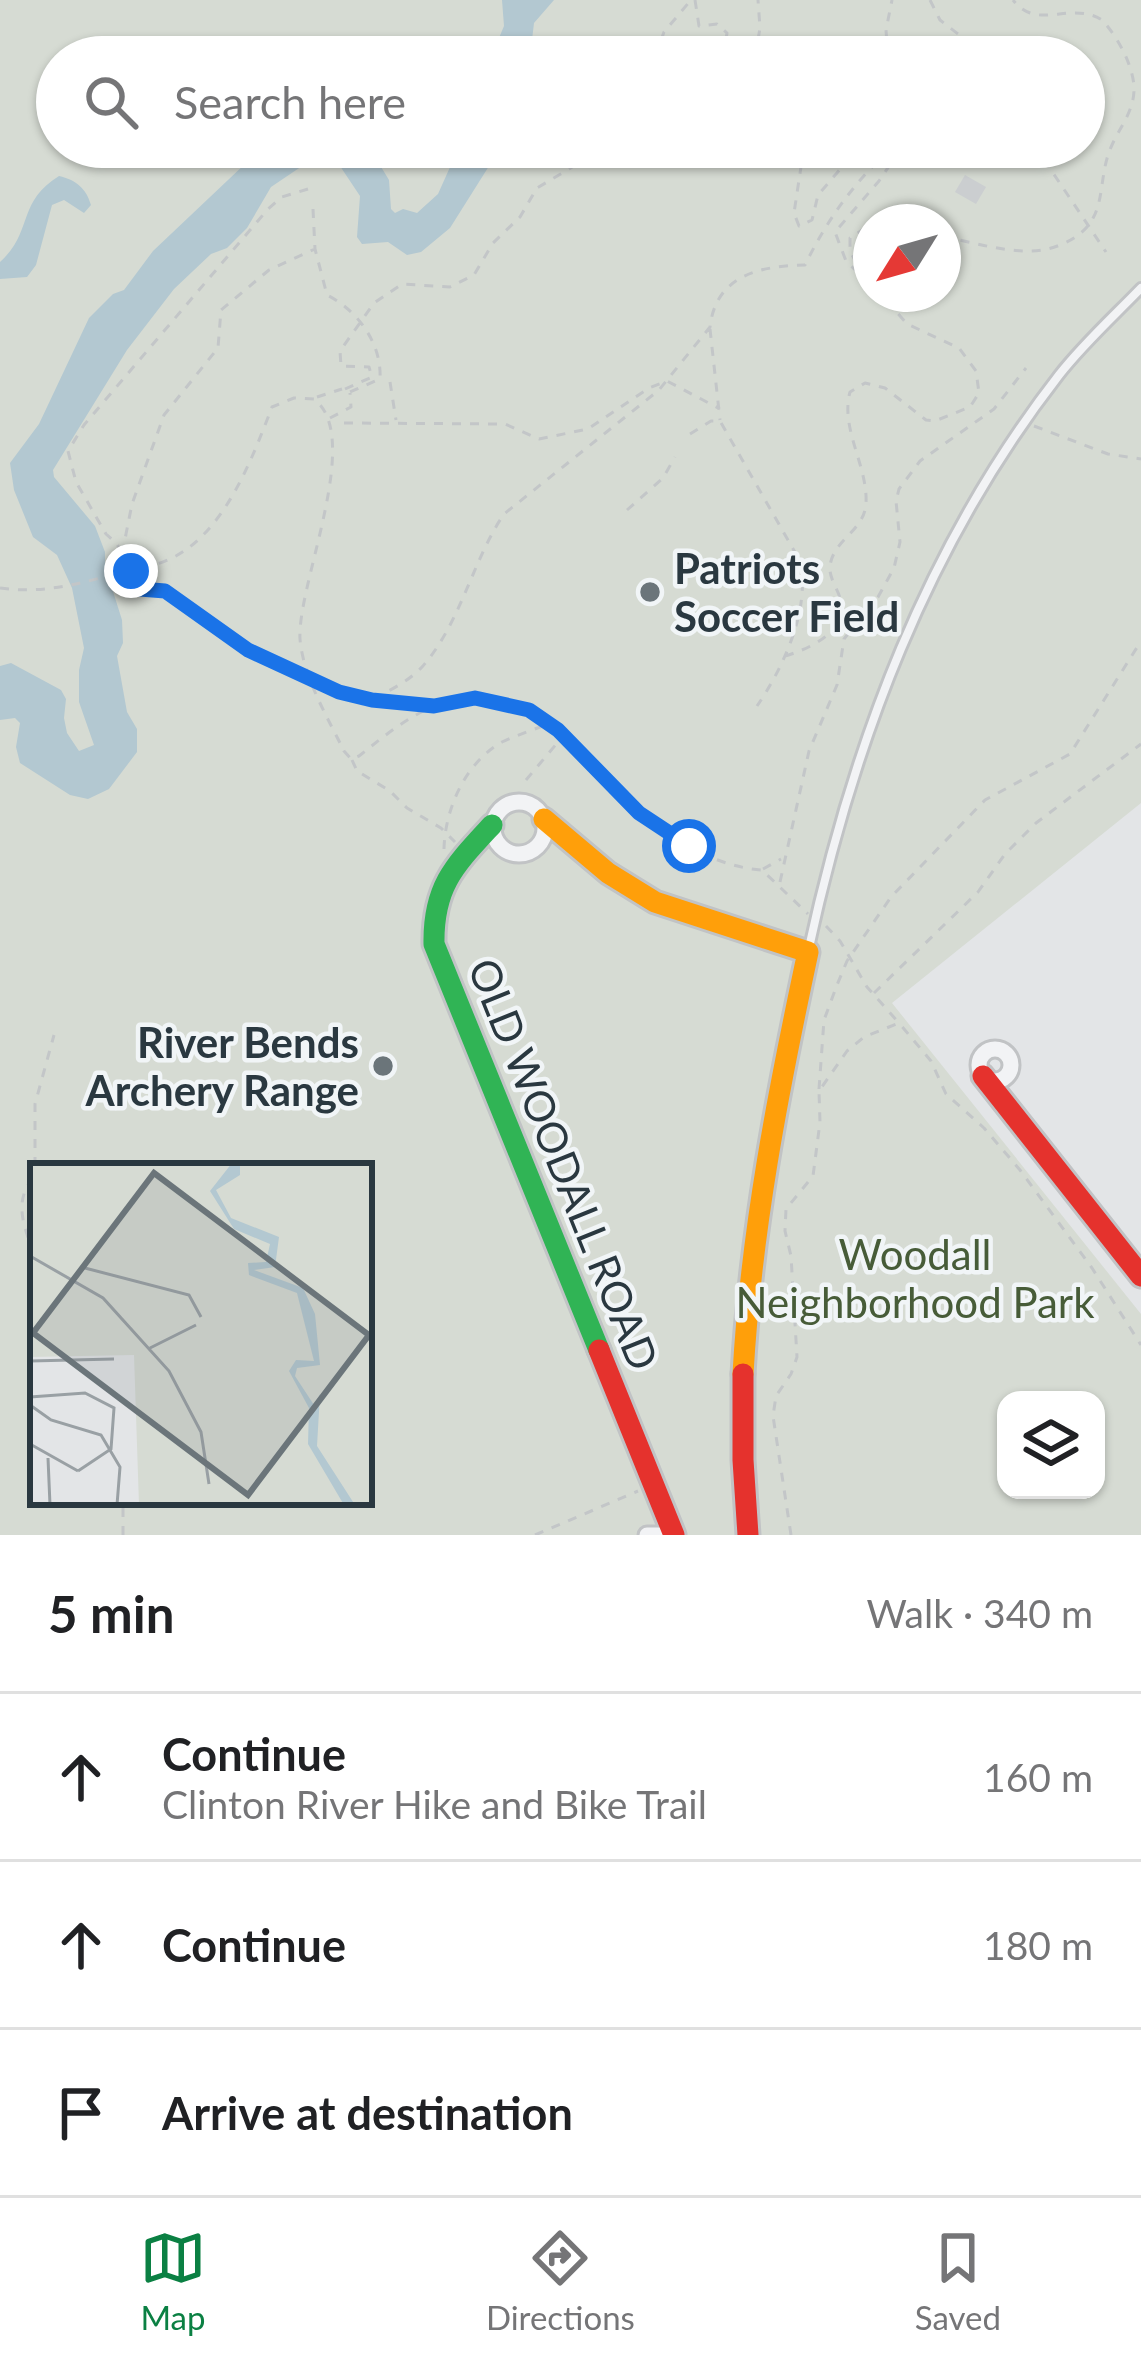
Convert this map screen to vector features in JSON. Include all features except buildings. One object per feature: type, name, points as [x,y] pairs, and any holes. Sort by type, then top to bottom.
[{"type":"street","points":[[526,780],[520,801],[549,830],[655,902],[808,952],[752,1232],[741,1399],[748,1535]]},
{"type":"street","name":"OLD WOODALL ROAD","points":[[520,801],[506,808],[483,841],[448,873],[434,907],[437,957],[653,1485],[663,1532]]},
{"type":"street","points":[[483,841],[524,854],[549,830]]},
{"type":"street","points":[[1001,1097],[1011,1063],[1006,1053],[991,1049],[979,1061],[983,1076],[1141,1276]]},
{"type":"street","points":[[983,1076],[998,1082],[1010,1073]]},
{"type":"lane","points":[[808,952],[850,785],[910,622],[934,571],[1024,421],[1062,370],[1141,288]]},
{"type":"path","points":[[663,36],[693,0]]},
{"type":"path","points":[[693,0],[699,26],[717,24],[727,36]]},
{"type":"path","points":[[758,0],[759,36]]},
{"type":"path","points":[[886,36],[892,0]]},
{"type":"path","points":[[930,0],[940,20],[961,36]]},
{"type":"path","points":[[961,240],[1033,251],[1058,246],[1088,227],[1103,189],[1111,147],[1129,115],[1134,86],[1131,71],[1110,31],[1089,9],[1063,6],[1032,15],[1013,0]]},
{"type":"path","points":[[347,391],[372,377],[369,368],[341,366],[339,359],[374,303],[402,284],[450,286],[474,275],[537,188],[572,168]]},
{"type":"path","points":[[801,168],[794,213],[799,226],[812,220],[818,195],[842,168]]},
{"type":"path","points":[[757,706],[784,656],[800,610],[804,577],[720,421],[711,315],[726,286],[742,274],[773,266],[805,266],[836,207],[870,168]]},
{"type":"path","points":[[859,204],[888,168]]},
{"type":"path","points":[[1050,168],[1106,253]]},
{"type":"path","points":[[138,588],[76,482],[68,451],[117,384],[268,209],[282,197],[308,189]]},
{"type":"path","points":[[0,588],[60,589],[168,560],[201,538],[240,479],[272,407],[380,379],[362,322],[344,304],[326,295],[315,249],[313,209]]},
{"type":"path","points":[[853,211],[835,232],[853,268]]},
{"type":"path","points":[[122,554],[132,504],[164,416],[218,348],[221,310],[269,270],[315,249]]},
{"type":"path","points":[[784,656],[818,643],[841,614],[829,570],[831,560],[862,520],[866,500],[847,413],[850,392],[865,383],[885,388],[935,422],[970,407],[979,393],[976,371],[959,347],[907,325],[896,312]]},
{"type":"path","points":[[372,700],[420,670],[428,659],[504,514],[667,381],[699,335],[710,327]]},
{"type":"path","points":[[779,884],[809,751],[837,685],[844,639],[878,597],[894,568],[901,542],[899,489],[920,461],[994,409],[1026,368]]},
{"type":"path","points":[[344,423],[505,424],[539,439],[587,429],[667,381],[720,409]]},
{"type":"path","points":[[390,382],[397,422]]},
{"type":"path","points":[[329,419],[351,407],[347,391]]},
{"type":"path","points":[[314,399],[329,419],[328,496],[302,603],[303,657],[357,771],[445,831],[483,841]]},
{"type":"path","points":[[690,434],[720,421]]},
{"type":"path","points":[[1024,421],[1108,454],[1141,459]]},
{"type":"path","points":[[627,510],[663,478],[675,457]]},
{"type":"path","points":[[133,578],[124,581],[124,586],[165,591],[248,650],[313,682],[372,700],[434,706]]},
{"type":"path","points":[[791,1535],[772,1416],[776,1396],[797,1357],[791,1256],[784,1231],[786,1209],[813,1176],[824,1020],[850,958],[891,897],[986,800],[1070,754],[1141,641]]},
{"type":"path","points":[[351,759],[434,706],[462,698],[493,699],[529,710],[562,735],[639,813],[714,859],[762,870],[804,912]]},
{"type":"path","points":[[448,873],[445,831],[457,792],[497,745],[549,723]]},
{"type":"path","points":[[526,780],[569,729]]},
{"type":"path","points":[[873,994],[978,892],[1005,854],[1036,823],[1141,744]]},
{"type":"path","points":[[762,870],[783,857]]},
{"type":"path","points":[[824,925],[873,994],[931,1060],[946,1094],[1020,1170],[1141,1345]]},
{"type":"path","points":[[820,1091],[847,1051],[864,1037],[899,1022]]},
{"type":"path","points":[[34,1163],[35,1104],[54,1035]]},
{"type":"path","points":[[30,1182],[22,1191],[21,1204],[30,1239]]},
{"type":"path","points":[[535,1535],[653,1485]]},
{"type":"green space","name":"Woodall Neighborhood Park","points":[[0,0],[1141,0],[1141,803],[892,1003],[1141,1314],[1141,1535],[0,1535]]},
{"type":"water","points":[[502,0],[554,0],[534,23],[532,36],[500,36]]},
{"type":"water","points":[[241,168],[299,168],[271,187],[247,228],[227,248],[211,254],[174,289],[127,350],[53,470],[95,526],[105,552],[122,620],[123,643],[117,656],[127,712],[137,729],[137,752],[109,789],[88,799],[70,795],[20,763],[16,747],[20,723],[15,718],[0,720],[0,666],[11,663],[61,690],[66,699],[67,733],[79,751],[94,745],[79,702],[84,648],[72,588],[57,555],[33,537],[14,490],[10,463],[39,424],[89,318],[113,294],[124,290],[153,251]]},
{"type":"water","points":[[341,168],[382,168],[389,180],[391,209],[417,213],[438,194],[450,168],[488,168],[450,228],[421,252],[407,255],[388,242],[362,244],[357,237],[360,196]]},
{"type":"water","points":[[59,176],[80,186],[91,205],[84,213],[64,200],[52,205],[36,265],[27,277],[0,279],[0,262],[18,239],[36,196]]},
{"type":"traffic: fast","points":[[492,825],[467,852],[442,891],[434,944],[599,1350]]},
{"type":"traffic: slow","points":[[544,819],[608,873],[655,902],[808,952],[767,1162],[743,1374]]},
{"type":"traffic: jam","points":[[983,1076],[1141,1276]]},
{"type":"traffic: jam","points":[[599,1350],[674,1535]]},
{"type":"traffic: jam","points":[[743,1374],[748,1535]]},
{"type":"place","name":"Patriots Soccer Field","points":[[650,592]]},
{"type":"place","name":"River Bends Archery Range","points":[[383,1066]]},
{"type":"route","points":[[131,571],[140,589],[165,591],[248,650],[339,692],[434,706],[462,698],[493,699],[529,710],[558,730],[639,813],[689,846]]}]
